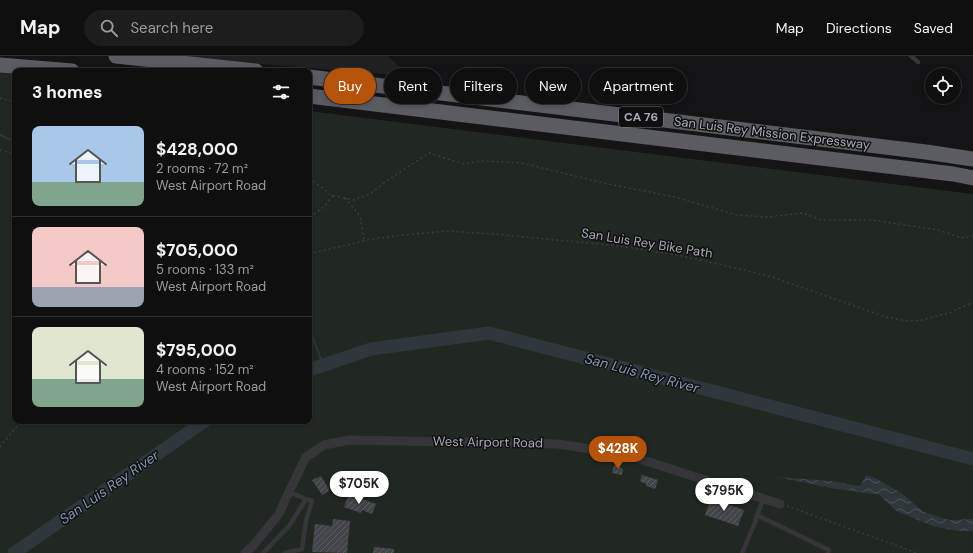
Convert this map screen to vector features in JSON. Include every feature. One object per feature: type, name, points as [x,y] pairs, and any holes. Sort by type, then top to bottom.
[{"type":"highway","points":[[116,56],[228,68]]},
{"type":"highway","points":[[0,65],[36,68]]},
{"type":"highway","name":"San Luis Rey Mission Expressway","points":[[312,77],[973,159]]},
{"type":"highway","name":"San Luis Rey Mission Expressway","points":[[312,96],[938,172],[973,178]]},
{"type":"street","name":"West Airport Road","points":[[245,553],[252,547],[279,514],[288,492],[306,457],[324,445],[349,440],[557,444],[624,454],[780,504]]},
{"type":"lane","points":[[911,56],[918,62]]},
{"type":"lane","points":[[285,553],[302,549],[306,521],[312,501],[288,492]]},
{"type":"lane","points":[[742,553],[763,498]]},
{"type":"lane","points":[[263,553],[289,526],[306,499]]},
{"type":"lane","points":[[757,515],[829,550],[828,553]]},
{"type":"path","points":[[0,98],[12,101]]},
{"type":"path","points":[[0,150],[12,153]]},
{"type":"path","points":[[312,180],[333,196],[353,200],[370,194],[388,180],[429,153],[464,164],[481,161],[522,163],[603,183],[675,197],[737,215],[767,217],[803,213],[821,220],[872,220],[938,230],[961,238],[973,236]]},
{"type":"path","points":[[312,213],[314,214],[324,207],[333,196]]},
{"type":"path","points":[[345,198],[360,216],[364,240]]},
{"type":"path","name":"San Luis Rey Bike Path","points":[[312,253],[364,240],[448,231],[620,246],[677,255],[765,275],[886,317],[907,320],[922,320],[949,312],[973,302]]},
{"type":"path","points":[[0,447],[19,424]]},
{"type":"path","points":[[780,504],[917,553]]},
{"type":"shaded area","points":[[162,56],[388,56],[400,68],[384,68],[384,74],[376,73],[376,68],[312,68]]},
{"type":"shaded area","points":[[0,72],[12,74],[12,424],[312,424],[312,111],[973,194],[973,519],[949,520],[924,512],[900,492],[866,475],[860,486],[832,481],[779,478],[879,495],[896,511],[935,527],[958,531],[973,531],[973,553],[0,553]]},
{"type":"water","points":[[866,475],[875,478],[900,492],[924,512],[949,520],[973,519],[973,531],[958,531],[935,527],[896,511],[879,495],[831,488],[776,477],[832,481],[860,486]]},
{"type":"building","points":[[614,465],[623,469],[622,475],[612,473]]},
{"type":"building","points":[[642,475],[658,480],[655,489],[646,486],[646,484],[640,481]]},
{"type":"building","points":[[321,476],[329,489],[329,491],[322,495],[312,480]]},
{"type":"building","points":[[349,494],[376,504],[372,514],[362,510],[361,513],[344,507]]},
{"type":"building","points":[[711,498],[744,510],[738,526],[705,515]]},
{"type":"building","points":[[333,519],[350,521],[347,553],[312,552],[315,524],[332,526]]},
{"type":"building","points":[[374,547],[394,549],[394,553],[373,553]]},
{"type":"waterway","points":[[0,135],[12,141]]},
{"type":"waterway","name":"San Luis Rey River","points":[[312,369],[371,349],[489,333],[973,459]]},
{"type":"waterway","points":[[312,335],[323,365]]},
{"type":"waterway","name":"San Luis Rey River","points":[[14,553],[201,424]]}]
